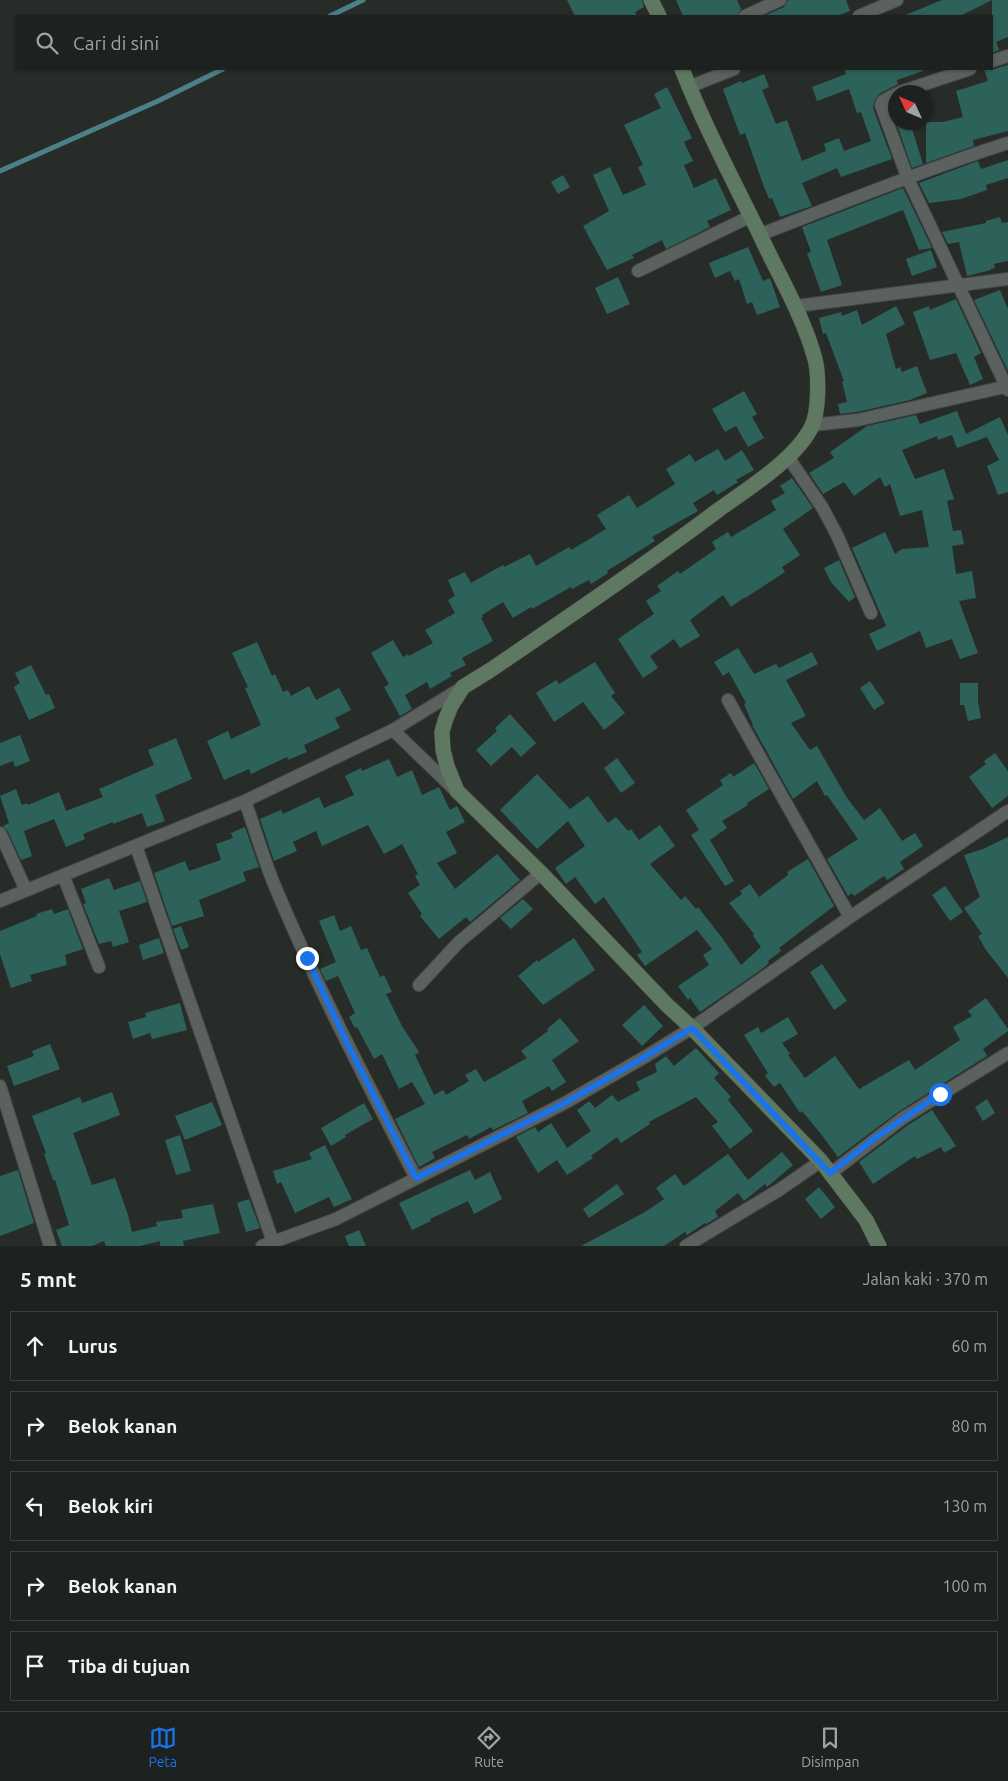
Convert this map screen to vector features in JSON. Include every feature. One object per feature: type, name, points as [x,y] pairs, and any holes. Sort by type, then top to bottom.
[{"type":"main road","points":[[651,0],[658,15]]},
{"type":"main road","points":[[682,70],[689,88],[759,235],[796,306],[815,359],[817,399],[813,426],[788,457],[759,480],[663,551],[463,687],[447,714],[442,732],[447,766],[457,791],[541,873],[667,1006],[692,1028],[826,1167],[866,1220],[878,1246]]},
{"type":"street","points":[[747,15],[780,0]]},
{"type":"street","points":[[861,15],[892,1]]},
{"type":"street","points":[[993,61],[1008,56]]},
{"type":"street","points":[[689,88],[732,70]]},
{"type":"street","points":[[921,85],[967,70]]},
{"type":"street","points":[[888,98],[883,101],[881,105],[888,124]]},
{"type":"street","points":[[813,426],[858,420],[1008,388],[908,179],[890,130]]},
{"type":"street","points":[[759,235],[908,179],[934,167],[1008,142]]},
{"type":"street","points":[[638,271],[751,216]]},
{"type":"street","points":[[796,306],[1008,279]]},
{"type":"street","points":[[788,457],[822,507],[837,535],[870,613]]},
{"type":"street","points":[[0,901],[245,801],[393,730],[463,687]]},
{"type":"street","points":[[728,700],[850,917]]},
{"type":"street","points":[[393,730],[457,791]]},
{"type":"street","points":[[245,801],[274,882],[307,958],[348,1045],[416,1178]]},
{"type":"street","points":[[136,846],[268,1244],[336,1219],[563,1104],[643,1058],[692,1028],[850,917],[1008,811]]},
{"type":"street","points":[[0,833],[26,890]]},
{"type":"street","points":[[419,985],[460,942],[541,873]]},
{"type":"street","points":[[63,875],[99,967]]},
{"type":"street","points":[[686,1246],[779,1190],[826,1167],[1008,1054]]},
{"type":"street","points":[[0,1086],[50,1246]]},
{"type":"building","points":[[567,0],[642,0],[644,7],[635,12],[636,15],[574,15]]},
{"type":"building","points":[[676,0],[737,0],[741,9],[738,15],[683,15]]},
{"type":"building","points":[[788,0],[846,0],[850,11],[840,15],[766,15],[784,7]]},
{"type":"building","points":[[942,0],[992,0],[962,15],[905,15]]},
{"type":"building","points":[[992,0],[1008,0],[1008,37],[996,42],[999,50],[993,53],[993,15]]},
{"type":"building","points":[[1008,65],[1008,131],[973,140],[974,146],[926,163],[926,130],[933,130],[933,122],[943,122],[963,117],[956,91],[988,81],[984,70]]},
{"type":"building","points":[[844,70],[923,70],[897,80],[898,84],[896,85],[888,85],[888,89],[879,94],[874,102],[873,108],[892,159],[841,177],[837,168],[802,183],[812,206],[780,217],[772,198],[769,199],[745,133],[740,135],[723,89],[764,74],[769,87],[762,90],[776,124],[787,120],[802,161],[826,151],[824,144],[839,138],[844,151],[871,141],[861,112],[857,113],[849,89],[817,101],[812,87],[846,74]]},
{"type":"building","points":[[667,87],[692,138],[684,142],[693,161],[684,165],[694,188],[716,178],[731,210],[707,221],[710,227],[666,249],[662,240],[632,255],[634,258],[607,270],[583,226],[609,211],[593,175],[610,167],[623,195],[646,185],[638,167],[643,165],[624,125],[661,108],[654,94]]},
{"type":"building","points":[[899,130],[912,130],[923,164],[912,168]]},
{"type":"building","points":[[1008,160],[1008,178],[986,185],[987,190],[961,199],[929,203],[919,183],[978,161],[981,169]]},
{"type":"building","points":[[563,175],[570,187],[558,194],[551,182]]},
{"type":"building","points":[[903,188],[932,248],[919,250],[903,210],[827,240],[842,285],[821,292],[807,253],[811,252],[802,227]]},
{"type":"building","points":[[1000,217],[1002,223],[1008,222],[1008,261],[994,264],[995,268],[991,270],[967,276],[959,242],[948,244],[942,232],[986,223],[986,221]]},
{"type":"building","points":[[748,247],[763,281],[770,278],[780,307],[757,315],[752,302],[747,304],[739,279],[735,281],[730,271],[715,278],[709,263]]},
{"type":"building","points":[[931,250],[937,267],[912,276],[906,259]]},
{"type":"building","points":[[618,277],[630,304],[607,314],[595,288]]},
{"type":"building","points":[[1000,290],[1008,309],[1008,371],[974,300]]},
{"type":"building","points":[[956,299],[981,353],[974,357],[983,379],[970,385],[956,353],[930,360],[913,312],[929,306],[930,310]]},
{"type":"building","points":[[896,306],[905,324],[886,334],[896,369],[900,367],[902,372],[917,366],[927,393],[910,400],[840,414],[838,404],[847,402],[842,381],[844,381],[826,333],[823,334],[819,318],[841,312],[842,316],[857,310],[862,325]]},
{"type":"building","points":[[744,391],[757,414],[752,417],[764,438],[748,447],[736,426],[725,432],[712,409]]},
{"type":"building","points":[[957,411],[966,434],[1000,417],[1008,435],[1008,492],[998,495],[987,466],[999,460],[987,437],[957,448],[952,435],[938,440],[937,436],[902,450],[915,479],[944,469],[954,499],[947,501],[953,531],[961,530],[964,544],[952,546],[956,574],[972,571],[976,598],[959,601],[978,653],[960,659],[952,639],[926,648],[920,631],[877,651],[869,634],[886,626],[852,548],[885,532],[895,554],[902,549],[929,547],[922,510],[900,516],[890,484],[885,487],[880,477],[854,496],[844,482],[823,494],[809,473],[834,458],[830,452],[867,426],[916,415],[920,424]]},
{"type":"building","points":[[718,449],[725,461],[742,450],[754,470],[736,480],[738,482],[717,495],[714,490],[693,503],[698,511],[652,537],[655,541],[607,571],[608,573],[591,584],[589,580],[572,589],[571,587],[513,618],[503,602],[482,615],[483,617],[481,618],[493,641],[462,658],[466,665],[450,673],[452,676],[430,689],[427,682],[405,695],[412,709],[400,716],[384,687],[389,684],[371,653],[393,640],[403,657],[408,654],[409,656],[433,643],[425,630],[455,613],[448,600],[455,596],[448,580],[465,572],[471,583],[503,565],[504,567],[530,554],[536,566],[569,547],[571,550],[606,529],[597,515],[629,495],[637,508],[675,484],[666,469],[690,454],[695,462]]},
{"type":"building","points":[[792,478],[813,508],[783,529],[800,555],[782,567],[785,572],[731,607],[723,595],[690,620],[700,636],[680,648],[674,639],[650,656],[658,668],[643,678],[618,639],[654,614],[646,601],[661,591],[657,586],[678,571],[680,574],[716,549],[712,542],[728,532],[731,537],[776,510],[771,501],[785,493],[780,486]]},
{"type":"building","points":[[839,560],[855,597],[849,602],[831,582],[824,568]]},
{"type":"building","points":[[257,642],[272,676],[275,674],[283,692],[288,690],[291,696],[309,686],[316,700],[339,688],[351,710],[335,718],[340,728],[304,745],[307,752],[288,760],[287,757],[251,774],[249,769],[224,780],[207,741],[228,731],[231,739],[261,725],[245,688],[248,687],[232,653]]},
{"type":"building","points":[[738,648],[754,674],[776,664],[779,668],[812,652],[818,664],[786,680],[806,716],[791,723],[810,750],[817,746],[847,798],[864,820],[880,808],[902,841],[915,833],[923,846],[900,862],[904,869],[887,880],[884,876],[854,896],[852,893],[848,896],[827,859],[858,839],[827,795],[825,796],[817,781],[793,799],[752,725],[744,704],[746,703],[729,672],[723,676],[714,662]]},
{"type":"building","points":[[595,662],[615,693],[611,696],[625,713],[604,730],[583,702],[554,722],[536,693],[556,680],[559,684]]},
{"type":"building","points":[[31,665],[46,695],[49,694],[55,708],[29,720],[14,687],[20,683],[15,673]]},
{"type":"building","points":[[870,681],[885,703],[874,710],[860,688]]},
{"type":"building","points":[[960,683],[978,683],[978,702],[981,718],[968,721],[964,705],[960,705]]},
{"type":"building","points":[[510,714],[536,743],[521,757],[512,747],[491,766],[476,750],[497,731],[495,728]]},
{"type":"building","points":[[20,735],[30,761],[15,767],[13,761],[0,766],[0,743]]},
{"type":"building","points":[[176,738],[192,779],[155,795],[165,821],[147,827],[142,813],[83,834],[85,839],[66,847],[54,819],[24,831],[32,856],[21,860],[7,830],[3,826],[9,823],[0,796],[16,789],[22,805],[27,803],[28,805],[59,792],[66,811],[103,797],[99,789],[154,765],[148,750]]},
{"type":"building","points":[[995,753],[1008,771],[1008,796],[992,808],[969,777],[986,764],[984,761]]},
{"type":"building","points":[[617,758],[635,783],[621,793],[604,768]]},
{"type":"building","points":[[389,759],[397,777],[412,770],[422,795],[439,787],[450,810],[457,806],[465,822],[446,832],[457,853],[437,863],[455,889],[497,854],[520,880],[470,922],[466,917],[439,939],[420,916],[422,914],[408,893],[420,885],[415,876],[418,874],[402,844],[384,854],[368,825],[322,846],[316,831],[293,842],[297,851],[274,861],[260,819],[281,810],[283,814],[319,797],[324,808],[354,795],[345,776],[361,768],[362,771]]},
{"type":"building","points":[[754,763],[769,789],[722,821],[727,828],[710,840],[734,881],[725,886],[691,835],[699,830],[686,810],[723,785],[720,780],[731,773],[733,777]]},
{"type":"building","points":[[537,774],[570,809],[588,796],[608,823],[616,817],[628,831],[631,829],[639,840],[660,825],[675,846],[650,864],[681,900],[685,896],[696,909],[698,907],[741,965],[761,947],[753,936],[754,934],[729,903],[742,894],[740,891],[750,884],[759,897],[788,875],[787,872],[808,859],[834,906],[779,948],[781,951],[768,961],[769,963],[762,969],[700,1012],[678,986],[709,965],[703,955],[712,949],[697,930],[645,966],[637,955],[642,952],[604,897],[595,904],[575,877],[566,884],[555,868],[585,846],[568,821],[537,849],[500,810]]},
{"type":"building","points":[[245,827],[259,867],[243,872],[246,881],[199,900],[204,916],[172,926],[154,873],[185,861],[189,871],[221,860],[216,844],[233,838],[231,833]]},
{"type":"building","points":[[1008,837],[1008,978],[986,950],[978,936],[982,934],[964,908],[980,897],[964,855],[983,849]]},
{"type":"building","points":[[109,878],[114,890],[140,881],[147,902],[119,911],[129,942],[113,947],[111,941],[99,944],[83,904],[86,903],[81,889]]},
{"type":"building","points":[[945,886],[963,912],[950,921],[932,895]]},
{"type":"building","points":[[523,899],[533,909],[511,929],[500,918]]},
{"type":"building","points":[[52,909],[54,914],[68,909],[83,949],[65,955],[67,965],[30,975],[32,981],[11,988],[0,954],[0,931],[37,916],[36,914]]},
{"type":"building","points":[[334,915],[340,931],[351,926],[361,950],[367,948],[380,977],[384,975],[392,992],[386,994],[402,1026],[419,1052],[415,1055],[434,1095],[443,1090],[446,1095],[469,1081],[465,1075],[476,1069],[484,1082],[527,1058],[521,1051],[548,1031],[547,1029],[560,1018],[579,1041],[552,1060],[566,1082],[552,1091],[549,1086],[522,1101],[528,1113],[493,1130],[491,1127],[469,1139],[467,1135],[432,1152],[435,1158],[419,1167],[395,1119],[425,1104],[412,1082],[399,1089],[382,1054],[374,1059],[357,1027],[355,1028],[349,1017],[355,1013],[338,976],[326,981],[320,969],[336,962],[319,921]]},
{"type":"building","points":[[181,926],[189,947],[181,950],[173,929]]},
{"type":"building","points":[[159,938],[164,953],[143,960],[139,945]]},
{"type":"building","points":[[574,938],[595,970],[543,1005],[518,976],[537,960],[538,962]]},
{"type":"building","points":[[822,964],[847,1001],[834,1010],[810,972]]},
{"type":"building","points":[[986,998],[1008,1029],[1008,1031],[983,1049],[987,1056],[898,1112],[838,1157],[802,1111],[800,1113],[780,1083],[774,1087],[765,1076],[768,1073],[744,1035],[758,1027],[761,1033],[788,1017],[798,1034],[782,1043],[790,1054],[788,1055],[805,1078],[835,1056],[859,1089],[909,1060],[915,1070],[960,1040],[953,1027],[972,1016],[968,1011]]},
{"type":"building","points":[[180,1003],[187,1030],[152,1039],[150,1033],[133,1039],[128,1022],[146,1017],[145,1013]]},
{"type":"building","points":[[644,1005],[663,1026],[642,1046],[622,1025]]},
{"type":"building","points":[[50,1044],[60,1069],[14,1086],[7,1066],[34,1056],[32,1051]]},
{"type":"building","points":[[696,1048],[719,1073],[714,1078],[731,1097],[728,1100],[753,1131],[730,1149],[712,1126],[718,1122],[696,1097],[649,1122],[650,1124],[621,1143],[617,1137],[591,1156],[593,1158],[567,1175],[557,1160],[538,1173],[516,1137],[535,1127],[538,1132],[551,1123],[567,1148],[591,1131],[577,1110],[588,1102],[595,1108],[612,1095],[618,1102],[640,1090],[636,1082],[657,1072],[655,1064],[666,1056],[674,1066]]},
{"type":"building","points":[[112,1092],[120,1115],[73,1133],[92,1185],[115,1178],[132,1232],[157,1226],[156,1222],[183,1218],[181,1210],[213,1204],[220,1233],[183,1241],[184,1246],[160,1246],[160,1241],[140,1246],[106,1246],[104,1241],[92,1246],[62,1246],[56,1230],[69,1225],[32,1116],[80,1097],[82,1103]]},
{"type":"building","points":[[987,1099],[995,1113],[983,1121],[975,1107]]},
{"type":"building","points":[[212,1102],[222,1125],[185,1140],[175,1116]]},
{"type":"building","points":[[364,1103],[373,1119],[345,1135],[346,1137],[331,1146],[321,1128]]},
{"type":"building","points":[[932,1110],[956,1146],[944,1153],[941,1147],[917,1159],[915,1156],[873,1184],[859,1162],[908,1125]]},
{"type":"building","points":[[180,1135],[191,1171],[176,1175],[165,1140]]},
{"type":"building","points":[[325,1145],[352,1199],[334,1207],[329,1197],[295,1213],[281,1182],[277,1184],[273,1171],[312,1159],[309,1153]]},
{"type":"building","points":[[782,1152],[793,1165],[767,1187],[765,1184],[744,1201],[738,1193],[715,1211],[718,1217],[687,1235],[685,1232],[664,1246],[581,1246],[645,1212],[664,1199],[656,1188],[675,1174],[684,1186],[728,1154],[748,1180]]},
{"type":"building","points":[[18,1170],[34,1223],[0,1236],[0,1176]]},
{"type":"building","points":[[470,1170],[475,1180],[490,1172],[502,1199],[474,1214],[468,1201],[412,1230],[399,1203]]},
{"type":"building","points":[[617,1184],[624,1194],[589,1218],[583,1209]]},
{"type":"building","points":[[819,1187],[835,1207],[821,1219],[805,1199]]},
{"type":"building","points":[[249,1199],[260,1228],[246,1232],[237,1203]]},
{"type":"building","points":[[359,1230],[366,1246],[349,1246],[345,1236]]},
{"type":"waterway","points":[[332,15],[363,0]]},
{"type":"waterway","points":[[0,171],[158,101],[221,70]]},
{"type":"route","points":[[307,958],[348,1045],[416,1178],[563,1104],[692,1028],[821,1161],[830,1173],[875,1138],[940,1094]]}]
